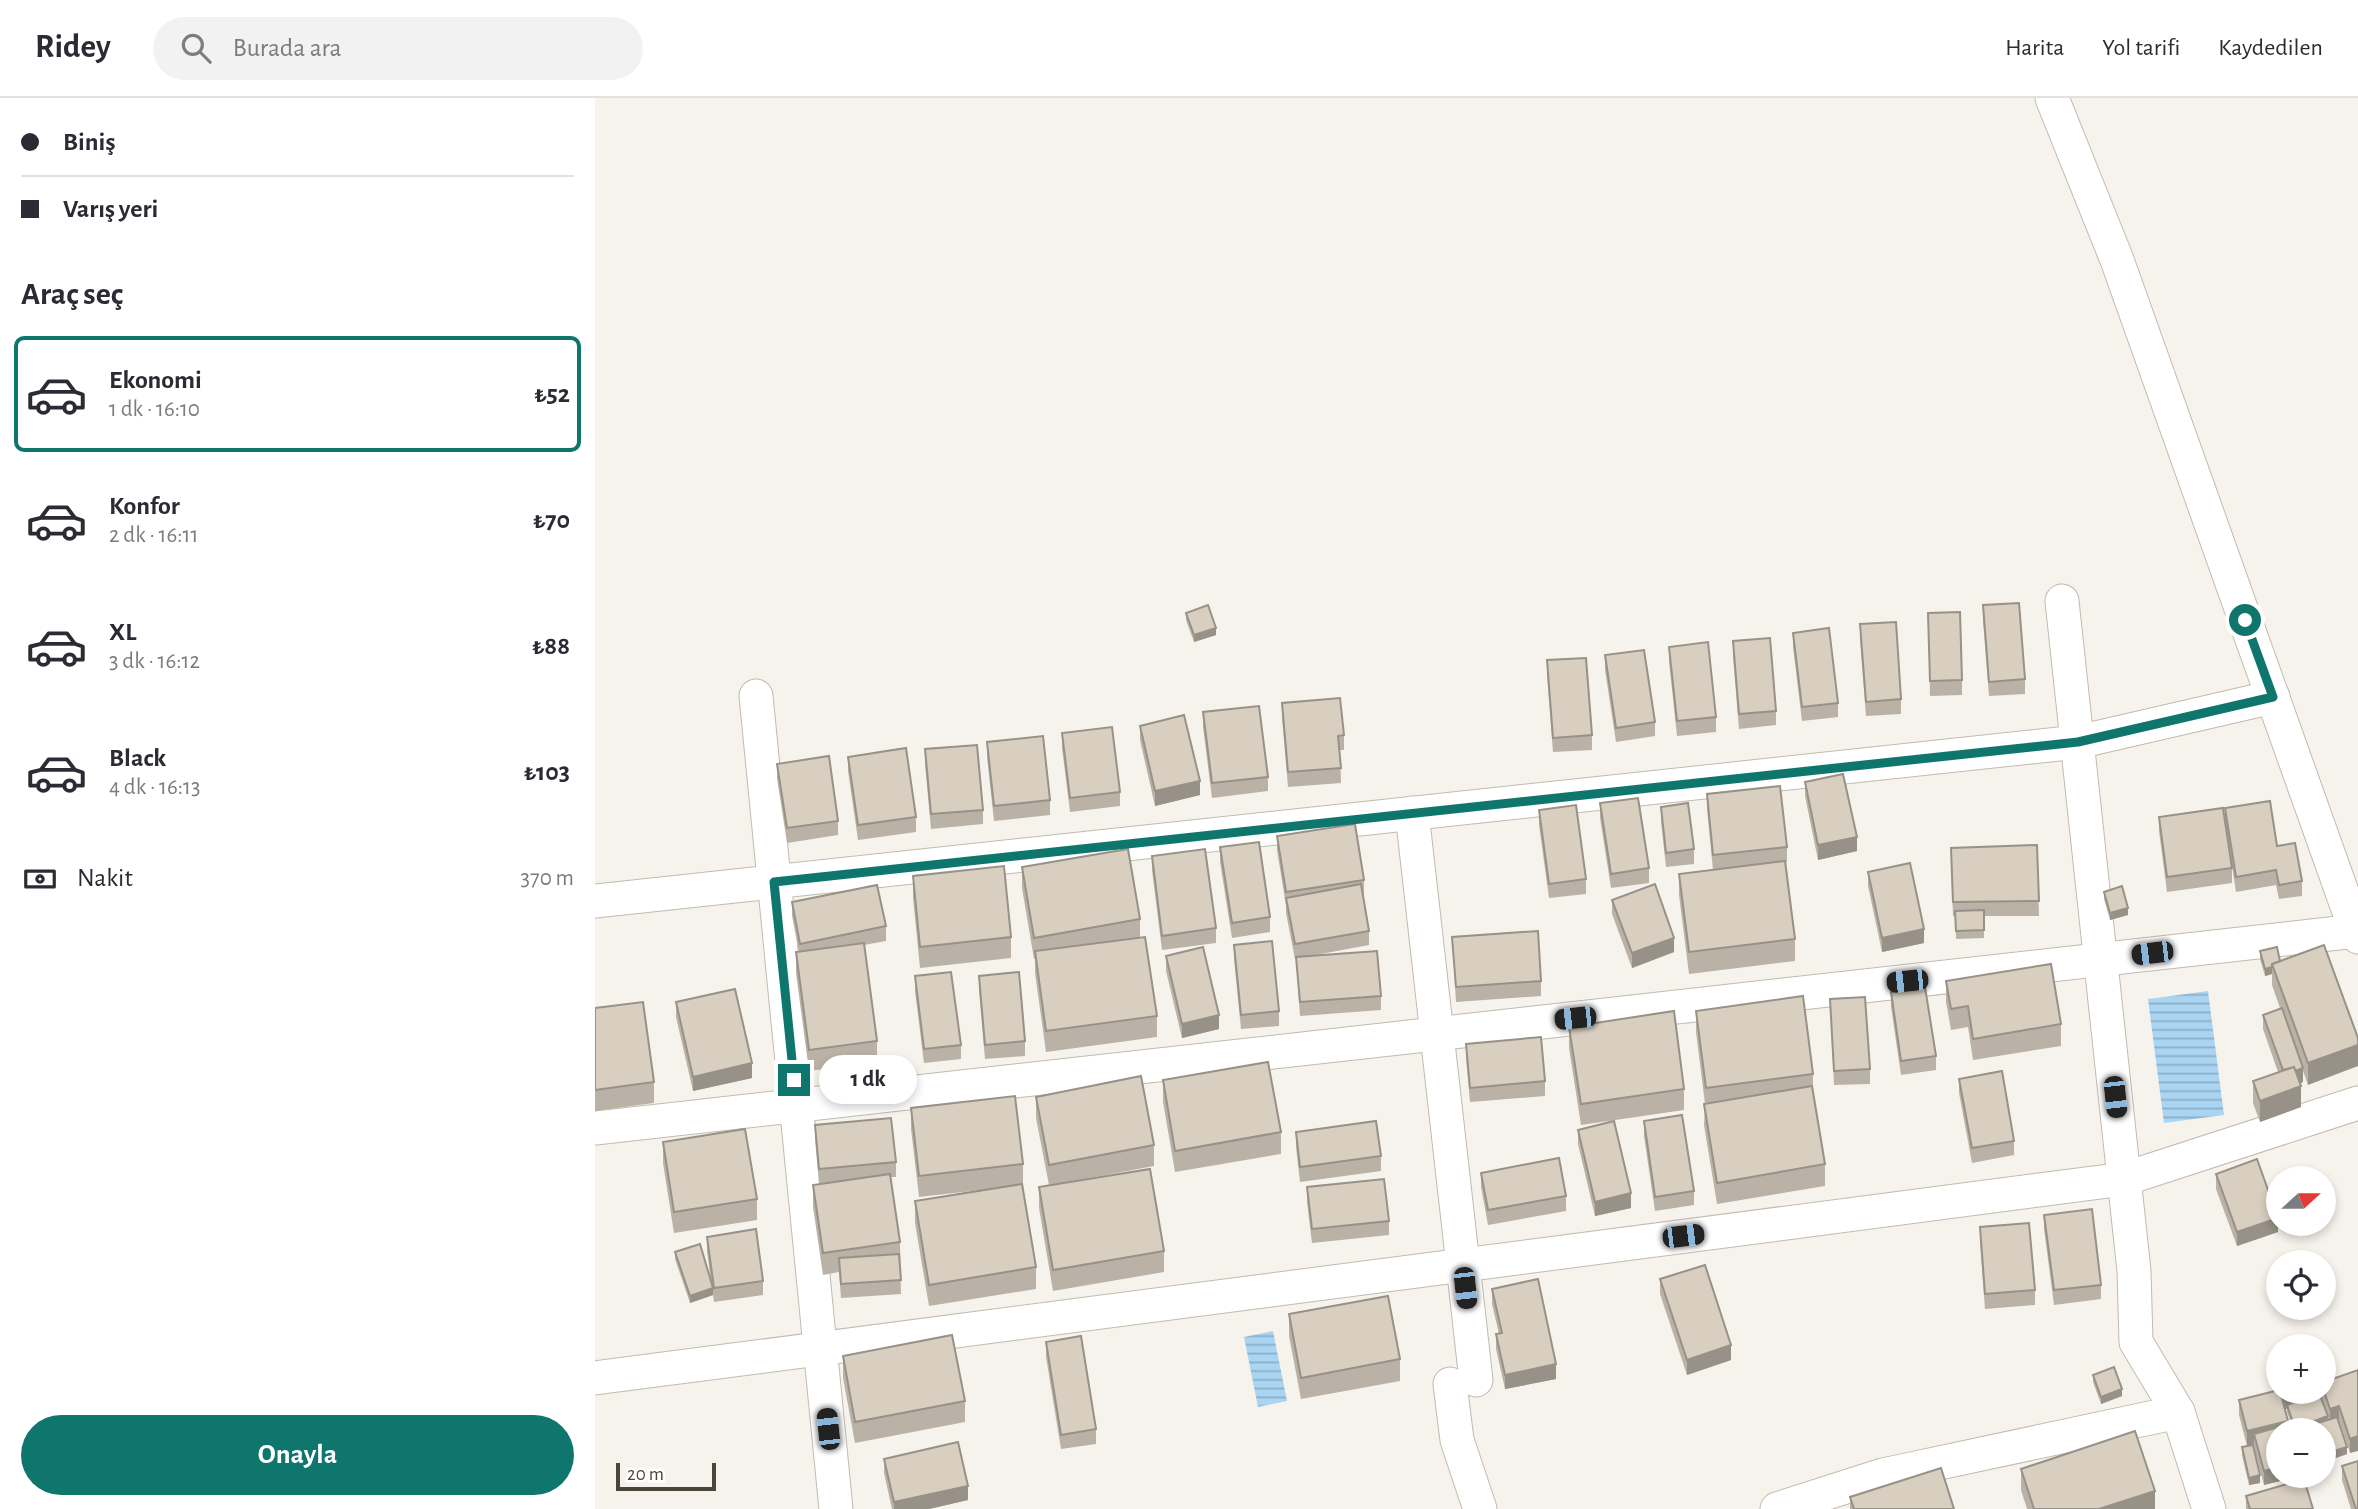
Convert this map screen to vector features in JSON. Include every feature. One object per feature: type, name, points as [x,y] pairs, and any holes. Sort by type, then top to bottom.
[{"type":"street","points":[[595,1128],[2101,959],[2357,934],[2117,260],[2052,98]]},
{"type":"street","points":[[2063,601],[2134,1271],[2136,1342],[2178,1412],[2209,1509]]},
{"type":"street","points":[[756,696],[836,1509]]},
{"type":"street","points":[[595,901],[2078,742],[2273,697]]},
{"type":"street","points":[[1412,813],[1463,1264],[1463,1382],[1457,1440],[1481,1509]]},
{"type":"street","points":[[595,1378],[2124,1179],[2358,1103]]},
{"type":"street","points":[[1777,1509],[1883,1475],[2178,1412]]},
{"type":"water","points":[[2208,991],[2224,1115],[2164,1123],[2148,999]]},
{"type":"water","points":[[1273,1331],[1287,1401],[1258,1407],[1244,1337]]},
{"type":"building","points":[[2019,603],[2025,679],[1989,682],[1983,605]]},
{"type":"building","points":[[1208,605],[1216,628],[1194,635],[1186,613]]},
{"type":"building","points":[[1960,612],[1962,680],[1930,681],[1928,613]]},
{"type":"building","points":[[1896,622],[1901,699],[1866,702],[1860,624]]},
{"type":"building","points":[[1829,628],[1838,703],[1802,707],[1793,633]]},
{"type":"building","points":[[1770,638],[1776,711],[1739,714],[1733,641]]},
{"type":"building","points":[[1708,642],[1716,717],[1677,721],[1669,647]]},
{"type":"building","points":[[1644,650],[1655,722],[1616,728],[1605,655]]},
{"type":"building","points":[[1586,658],[1592,735],[1553,738],[1547,660]]},
{"type":"building","points":[[1340,698],[1344,735],[1338,736],[1341,768],[1288,772],[1282,703]]},
{"type":"building","points":[[1259,706],[1268,777],[1212,783],[1203,712]]},
{"type":"building","points":[[1184,715],[1200,781],[1155,791],[1140,726]]},
{"type":"building","points":[[1112,727],[1120,792],[1070,798],[1062,733]]},
{"type":"building","points":[[1043,736],[1050,800],[994,806],[987,742]]},
{"type":"building","points":[[977,745],[983,810],[931,814],[925,749]]},
{"type":"building","points":[[906,748],[916,817],[858,825],[848,757]]},
{"type":"building","points":[[829,756],[838,821],[787,828],[777,764]]},
{"type":"building","points":[[1843,774],[1857,837],[1818,845],[1805,782]]},
{"type":"building","points":[[1780,786],[1787,847],[1713,855],[1707,794]]},
{"type":"building","points":[[1638,798],[1649,868],[1611,874],[1600,803]]},
{"type":"building","points":[[2270,801],[2277,846],[2295,843],[2302,881],[2279,885],[2276,870],[2236,877],[2225,808]]},
{"type":"building","points":[[1688,803],[1694,849],[1666,853],[1661,807]]},
{"type":"building","points":[[1576,805],[1586,879],[1549,884],[1539,810]]},
{"type":"building","points":[[2223,808],[2232,868],[2167,877],[2159,817]]},
{"type":"building","points":[[1355,824],[1364,880],[1286,892],[1277,836]]},
{"type":"building","points":[[1259,842],[1270,917],[1232,923],[1220,847]]},
{"type":"building","points":[[2037,845],[2039,901],[1953,902],[1951,848]]},
{"type":"building","points":[[1128,849],[1140,919],[1034,938],[1022,867]]},
{"type":"building","points":[[1205,849],[1216,928],[1162,936],[1152,856]]},
{"type":"building","points":[[1785,861],[1795,939],[1689,952],[1679,874]]},
{"type":"building","points":[[1910,863],[1924,929],[1882,938],[1868,872]]},
{"type":"building","points":[[1004,866],[1011,937],[920,947],[913,876]]},
{"type":"building","points":[[1361,884],[1369,931],[1295,944],[1286,898]]},
{"type":"building","points":[[1655,884],[1674,938],[1632,953],[1612,900]]},
{"type":"building","points":[[877,885],[886,926],[800,944],[792,902]]},
{"type":"building","points":[[2122,886],[2128,908],[2110,913],[2104,892]]},
{"type":"building","points":[[1984,910],[1984,930],[1956,931],[1955,911]]},
{"type":"building","points":[[1538,931],[1541,981],[1456,987],[1452,937]]},
{"type":"building","points":[[1145,937],[1157,1016],[1046,1031],[1035,951]]},
{"type":"building","points":[[1272,941],[1279,1011],[1241,1015],[1234,945]]},
{"type":"building","points":[[864,943],[877,1041],[809,1050],[796,952]]},
{"type":"building","points":[[2324,945],[2358,1038],[2358,1045],[2308,1063],[2272,964]]},
{"type":"building","points":[[1203,947],[1219,1015],[1182,1024],[1166,956]]},
{"type":"building","points":[[2277,947],[2280,961],[2265,969],[2260,951]]},
{"type":"building","points":[[1377,951],[1381,996],[1300,1002],[1296,957]]},
{"type":"building","points":[[2051,964],[2061,1024],[1973,1039],[1968,1006],[1951,1009],[1946,981]]},
{"type":"building","points":[[951,972],[961,1045],[924,1049],[915,976]]},
{"type":"building","points":[[1019,972],[1025,1041],[985,1045],[979,976]]},
{"type":"building","points":[[1925,987],[1936,1056],[1901,1061],[1891,992]]},
{"type":"building","points":[[735,989],[752,1063],[693,1077],[676,1002]]},
{"type":"building","points":[[1803,996],[1813,1074],[1706,1088],[1696,1011]]},
{"type":"building","points":[[1865,997],[1870,1069],[1834,1071],[1830,999]]},
{"type":"building","points":[[643,1002],[654,1082],[595,1090],[595,1008]]},
{"type":"building","points":[[2282,1008],[2303,1068],[2295,1071],[2294,1067],[2283,1070],[2263,1015]]},
{"type":"building","points":[[1674,1011],[1684,1089],[1581,1104],[1569,1027]]},
{"type":"building","points":[[1541,1037],[1545,1081],[1470,1088],[1466,1044]]},
{"type":"building","points":[[1268,1062],[1281,1132],[1175,1151],[1163,1080]]},
{"type":"building","points":[[2294,1067],[2301,1086],[2260,1101],[2253,1081]]},
{"type":"building","points":[[2002,1071],[2014,1141],[1972,1148],[1959,1079]]},
{"type":"building","points":[[1141,1076],[1154,1145],[1049,1165],[1036,1097]]},
{"type":"building","points":[[1812,1086],[1825,1164],[1717,1183],[1704,1104]]},
{"type":"building","points":[[1015,1096],[1023,1164],[919,1176],[911,1108]]},
{"type":"building","points":[[1682,1115],[1694,1191],[1655,1197],[1644,1121]]},
{"type":"building","points":[[891,1118],[896,1162],[819,1169],[815,1125]]},
{"type":"building","points":[[1376,1121],[1381,1156],[1300,1167],[1296,1132]]},
{"type":"building","points":[[1614,1121],[1631,1193],[1595,1202],[1578,1130]]},
{"type":"building","points":[[745,1129],[757,1199],[674,1212],[663,1142]]},
{"type":"building","points":[[1559,1158],[1566,1196],[1488,1210],[1481,1173]]},
{"type":"building","points":[[2257,1159],[2266,1184],[2266,1222],[2237,1232],[2216,1174]]},
{"type":"building","points":[[1150,1169],[1164,1251],[1053,1270],[1039,1187]]},
{"type":"building","points":[[890,1174],[900,1242],[823,1253],[813,1185]]},
{"type":"building","points":[[1384,1179],[1389,1221],[1312,1229],[1307,1187]]},
{"type":"building","points":[[1022,1184],[1036,1267],[929,1285],[915,1201]]},
{"type":"building","points":[[2092,1209],[2101,1285],[2054,1290],[2044,1215]]},
{"type":"building","points":[[2029,1223],[2035,1290],[1985,1294],[1980,1227]]},
{"type":"building","points":[[756,1229],[763,1281],[714,1288],[707,1237]]},
{"type":"building","points":[[700,1244],[713,1288],[690,1296],[675,1252]]},
{"type":"building","points":[[899,1254],[901,1280],[841,1284],[839,1258]]},
{"type":"building","points":[[1705,1265],[1731,1345],[1687,1360],[1660,1279]]},
{"type":"building","points":[[1538,1279],[1556,1364],[1505,1375],[1496,1334],[1502,1333],[1492,1289]]},
{"type":"building","points":[[1388,1296],[1400,1359],[1301,1378],[1289,1314]]},
{"type":"building","points":[[952,1335],[965,1401],[855,1422],[843,1356]]},
{"type":"building","points":[[1081,1336],[1096,1429],[1061,1435],[1046,1342]]},
{"type":"building","points":[[2114,1367],[2122,1389],[2101,1397],[2093,1375]]},
{"type":"building","points":[[2358,1370],[2358,1436],[2350,1439],[2339,1406],[2330,1409],[2328,1404],[2336,1404],[2336,1378]]},
{"type":"building","points":[[2266,1393],[2266,1404],[2283,1404],[2287,1418],[2266,1418],[2266,1426],[2247,1431],[2239,1400]]},
{"type":"building","points":[[2323,1404],[2328,1416],[2292,1418],[2287,1405]]},
{"type":"building","points":[[2337,1417],[2347,1447],[2336,1450],[2336,1418]]},
{"type":"building","points":[[2135,1431],[2155,1491],[2099,1509],[2034,1509],[2021,1469]]},
{"type":"building","points":[[2266,1431],[2266,1470],[2264,1471],[2254,1434]]},
{"type":"building","points":[[958,1442],[968,1486],[894,1502],[884,1459]]},
{"type":"building","points":[[2253,1445],[2260,1475],[2249,1478],[2242,1447]]},
{"type":"building","points":[[2358,1461],[2358,1509],[2356,1509],[2342,1466]]},
{"type":"building","points":[[1941,1468],[1954,1509],[1854,1509],[1850,1497]]},
{"type":"building","points":[[2273,1488],[2307,1488],[2313,1509],[2250,1509],[2246,1496]]},
{"type":"route","points":[[794,1080],[774,882],[2078,742],[2273,697],[2245,620]]}]
